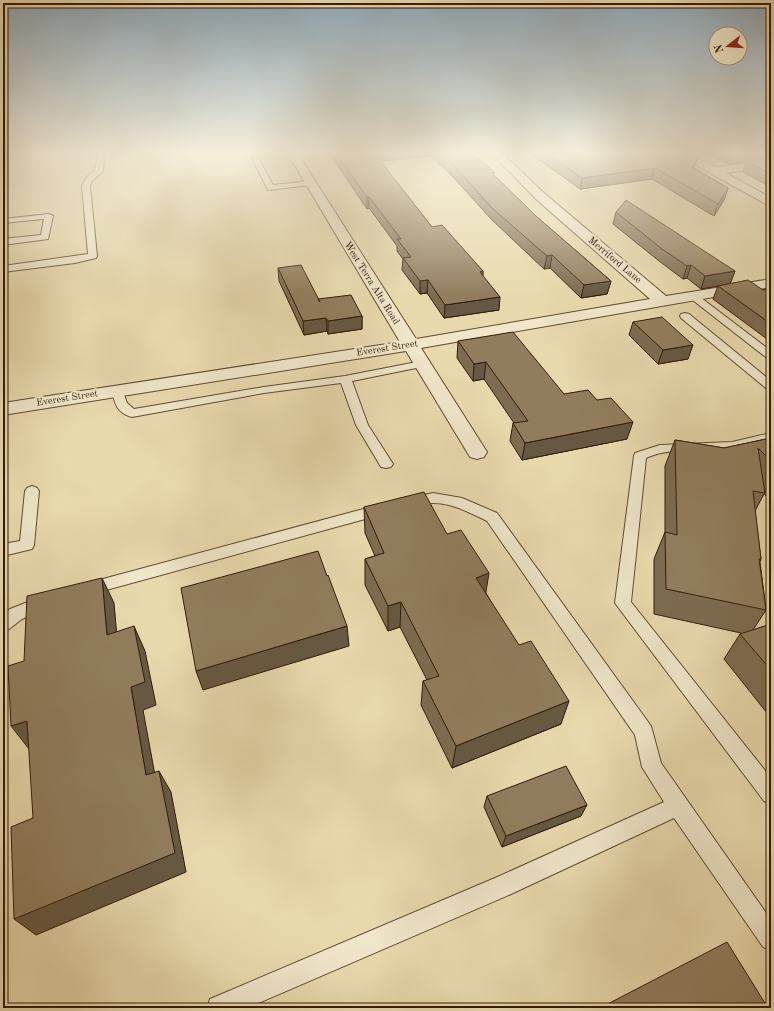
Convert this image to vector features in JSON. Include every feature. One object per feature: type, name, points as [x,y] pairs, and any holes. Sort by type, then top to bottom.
[{"type":"street","name":"West Terra Alta Road","points":[[322,201],[477,452]]},
{"type":"street","name":"Merriford Lane","points":[[545,201],[663,302]]},
{"type":"street","name":"Everest Street","points":[[3,408],[411,345],[771,283]]},
{"type":"lane","points":[[3,269],[75,260],[93,256],[88,201]]},
{"type":"lane","points":[[3,221],[49,216],[45,237],[3,242]]},
{"type":"lane","points":[[693,296],[771,356]]},
{"type":"lane","points":[[685,316],[771,387]]},
{"type":"lane","points":[[118,391],[121,406],[132,413],[264,390],[345,379],[422,364]]},
{"type":"lane","points":[[345,379],[362,425],[386,464]]},
{"type":"lane","points":[[771,437],[731,446],[702,446],[649,451],[640,456],[623,603],[771,794]]},
{"type":"lane","points":[[3,550],[27,545],[32,491]]},
{"type":"lane","points":[[71,594],[406,502],[433,498],[457,501],[492,518],[644,732],[652,767],[771,939]]},
{"type":"lane","points":[[3,624],[16,614],[56,598]]},
{"type":"lane","points":[[219,1008],[503,886],[678,806]]},
{"type":"building","points":[[372,201],[412,201],[432,227],[442,225],[483,271],[480,272],[500,297],[445,305],[428,280],[420,281],[403,258],[411,257],[397,239],[401,239]]},
{"type":"building","points":[[486,201],[521,201],[611,281],[584,285],[552,255],[547,256]]},
{"type":"building","points":[[625,201],[628,201],[735,271],[705,276],[691,265],[687,266],[662,249],[616,212]]},
{"type":"building","points":[[301,265],[318,299],[351,295],[362,316],[328,321],[326,318],[303,321],[278,268]]},
{"type":"building","points":[[748,280],[763,290],[771,289],[771,324],[718,286]]},
{"type":"building","points":[[662,317],[693,345],[663,350],[633,322]]},
{"type":"building","points":[[513,332],[564,394],[588,390],[597,400],[611,398],[633,422],[525,443],[513,423],[528,421],[486,362],[474,364],[458,341]]},
{"type":"building","points":[[771,438],[771,461],[758,448],[765,493],[753,491],[761,559],[759,559],[766,610],[666,589],[665,532],[677,535],[675,440],[724,448]]},
{"type":"building","points":[[424,492],[447,534],[461,530],[489,573],[476,578],[519,645],[531,641],[569,701],[456,746],[423,681],[439,676],[401,602],[388,606],[365,559],[384,553],[364,507]]},
{"type":"building","points":[[318,551],[347,626],[196,671],[181,588]]},
{"type":"building","points":[[102,578],[107,635],[134,626],[145,682],[131,687],[146,775],[159,771],[175,853],[14,919],[11,827],[33,818],[27,721],[11,726],[8,666],[24,661],[27,596]]},
{"type":"building","points":[[771,624],[771,670],[740,634]]},
{"type":"building","points":[[566,766],[587,805],[506,836],[487,796]]},
{"type":"building","points":[[727,942],[768,1008],[600,1008]]}]
